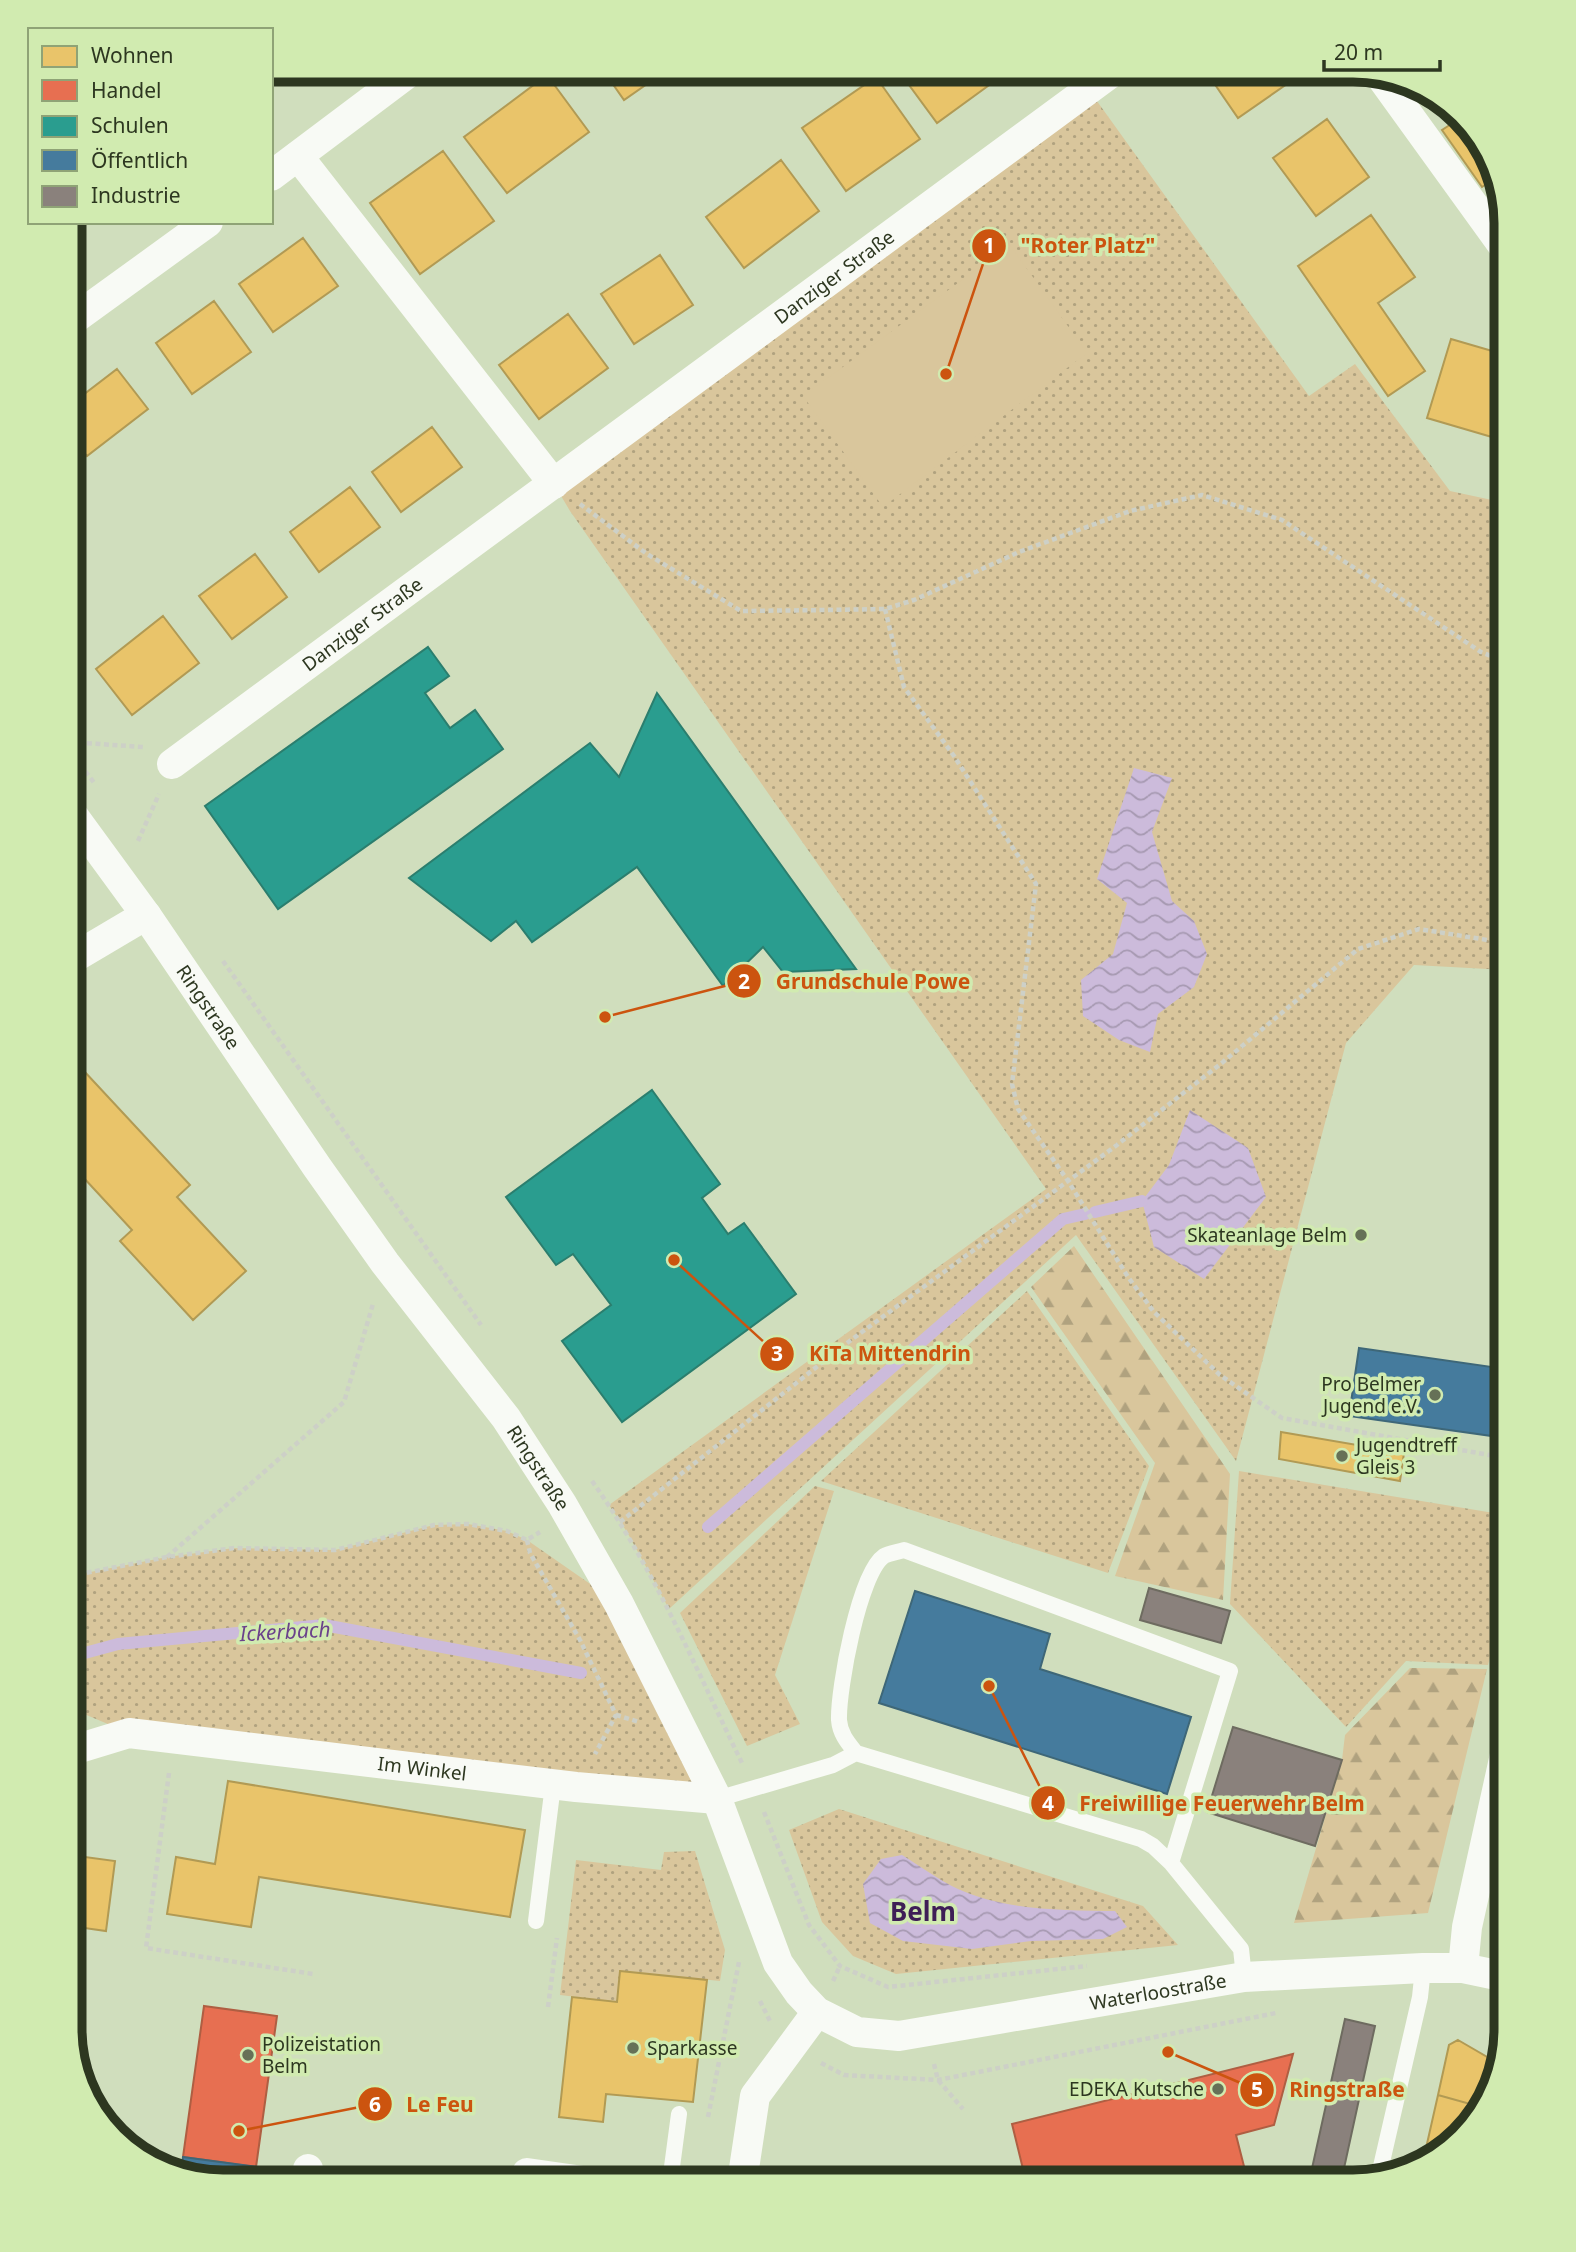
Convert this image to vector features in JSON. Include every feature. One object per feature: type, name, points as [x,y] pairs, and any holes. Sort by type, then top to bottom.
[{"type":"street","points":[[273,175],[394,83]]},
{"type":"street","name":"Danziger Straße","points":[[172,764],[1097,83]]},
{"type":"street","points":[[1388,87],[1494,233]]},
{"type":"street","points":[[298,156],[554,484]]},
{"type":"street","points":[[83,313],[205,224]]},
{"type":"street","name":"Ringstraße","points":[[83,828],[146,915],[317,1167],[385,1262],[506,1419],[569,1516],[620,1604],[717,1799],[778,1963],[799,1993],[817,2012]]},
{"type":"street","points":[[83,953],[146,915]]},
{"type":"street","name":"Im Winkel","points":[[82,1747],[129,1733],[564,1786],[717,1799]]},
{"type":"street","points":[[1463,1968],[1466,1927],[1494,1803]]},
{"type":"street","name":"Waterloostraße","points":[[817,2012],[857,2032],[899,2036],[1244,1977],[1423,1968],[1463,1968],[1494,1974]]},
{"type":"street","points":[[744,2169],[755,2096],[817,2012]]},
{"type":"lane","points":[[1171,1863],[1230,1671],[904,1550],[883,1557],[870,1576],[846,1653],[839,1722],[845,1740],[856,1753],[1141,1839],[1171,1863],[1241,1949],[1244,1977]]},
{"type":"lane","points":[[717,1799],[833,1765],[856,1753]]},
{"type":"lane","points":[[536,1921],[564,1786]]},
{"type":"lane","points":[[1381,2167],[1420,1997],[1423,1968]]},
{"type":"lane","points":[[672,2169],[679,2114]]},
{"type":"path","points":[[554,484],[647,554],[741,611],[885,608],[914,600],[1019,552],[1130,510],[1202,495],[1282,520],[1481,652],[1494,657]]},
{"type":"path","points":[[885,608],[904,687],[954,756],[1037,884],[1012,1084],[1018,1109],[1068,1181],[1128,1277],[1154,1312],[1220,1375],[1282,1418],[1494,1456]]},
{"type":"path","points":[[83,743],[153,747],[172,764],[138,841]]},
{"type":"path","points":[[527,1540],[603,1496],[620,1522],[847,1343],[1068,1181],[1223,1062],[1358,949],[1419,929],[1494,941]]},
{"type":"path","points":[[167,1557],[344,1402],[385,1262]]},
{"type":"path","points":[[82,1574],[167,1557],[234,1548],[335,1550],[434,1525],[481,1526],[506,1531],[527,1540]]},
{"type":"path","points":[[527,1540],[530,1553],[580,1640],[616,1715],[650,1726]]},
{"type":"path","points":[[564,1786],[616,1715]]},
{"type":"path","points":[[174,1738],[146,1948],[313,1974]]},
{"type":"path","points":[[755,1790],[809,1925],[840,1966]]},
{"type":"path","points":[[679,2114],[709,2118],[741,1950]]},
{"type":"path","points":[[790,2048],[844,2075],[938,2080],[1285,2011]]},
{"type":"green space","points":[[1089,90],[1309,396],[1355,364],[1450,491],[1494,500],[1494,969],[1414,965],[1346,1043],[1236,1461],[1076,1235],[669,1609],[609,1505],[1046,1189],[570,511],[554,484]]},
{"type":"green space","points":[[1010,245],[1087,353],[883,507],[803,396]]},
{"type":"green space","points":[[1074,1246],[1230,1474],[1223,1600],[1115,1576],[1155,1463],[1031,1287]]},
{"type":"green space","points":[[1027,1291],[1149,1466],[1108,1573],[821,1481]]},
{"type":"green space","points":[[1239,1471],[1494,1513],[1494,1642],[1488,1665],[1406,1661],[1346,1727],[1230,1604]]},
{"type":"green space","points":[[815,1486],[834,1491],[775,1675],[800,1724],[747,1746],[680,1613]]},
{"type":"green space","points":[[468,1524],[507,1531],[527,1540],[619,1604],[717,1799],[129,1733],[82,1713],[82,1574],[167,1557],[234,1548],[335,1550],[434,1525]]},
{"type":"green space","points":[[1410,1668],[1487,1669],[1428,1913],[1294,1923],[1342,1760],[1345,1735]]},
{"type":"green space","points":[[839,1809],[1143,1906],[1178,1945],[896,1974],[853,1956],[822,1922],[789,1830]]},
{"type":"green space","points":[[695,1851],[725,1950],[720,1981],[620,1971],[617,2002],[560,1995],[576,1860],[661,1870],[664,1852]]},
{"type":"water","points":[[1134,768],[1172,778],[1152,832],[1172,901],[1194,921],[1207,954],[1194,987],[1158,1014],[1150,1052],[1119,1040],[1083,1016],[1081,980],[1113,954],[1127,903],[1097,879]]},
{"type":"water","points":[[1190,1110],[1248,1148],[1266,1197],[1204,1279],[1154,1247],[1142,1201],[1169,1165]]},
{"type":"water","points":[[902,1855],[958,1889],[977,1896],[1036,1908],[1115,1911],[1127,1927],[1103,1939],[1031,1941],[972,1949],[903,1941],[870,1923],[863,1884],[881,1859]]},
{"type":"building: Wohnen","points":[[536,83],[553,83],[589,132],[507,193],[464,137]]},
{"type":"building: Wohnen","points":[[612,83],[648,83],[624,100]]},
{"type":"building: Wohnen","points":[[867,83],[880,83],[920,139],[846,191],[802,128]]},
{"type":"building: Wohnen","points":[[908,83],[992,83],[937,123]]},
{"type":"building: Wohnen","points":[[1214,83],[1288,83],[1238,118]]},
{"type":"building: Wohnen","points":[[1327,119],[1369,177],[1316,216],[1273,158]]},
{"type":"building: Wohnen","points":[[1452,124],[1465,137],[1488,183],[1482,187],[1442,130]]},
{"type":"building: Wohnen","points":[[443,151],[494,221],[420,274],[370,203]]},
{"type":"building: Wohnen","points":[[781,160],[819,211],[744,268],[706,217]]},
{"type":"building: Wohnen","points":[[1371,215],[1415,277],[1378,303],[1425,371],[1388,396],[1298,266]]},
{"type":"building: Wohnen","points":[[303,238],[338,286],[273,332],[239,284]]},
{"type":"building: Wohnen","points":[[660,255],[693,305],[634,344],[601,294]]},
{"type":"building: Wohnen","points":[[214,301],[251,352],[192,394],[156,343]]},
{"type":"building: Wohnen","points":[[568,314],[608,368],[539,419],[499,365]]},
{"type":"building: Wohnen","points":[[1451,339],[1494,352],[1494,438],[1427,418]]},
{"type":"building: Wohnen","points":[[117,369],[148,409],[87,456],[83,451],[83,395]]},
{"type":"building: Wohnen","points":[[432,427],[462,467],[401,512],[372,472]]},
{"type":"building: Wohnen","points":[[350,487],[380,527],[319,572],[290,532]]},
{"type":"building: Wohnen","points":[[255,554],[287,597],[232,639],[199,596]]},
{"type":"building: Wohnen","points":[[163,616],[199,663],[132,715],[96,669]]},
{"type":"building: Wohnen","points":[[83,1069],[190,1185],[177,1197],[246,1271],[193,1320],[120,1241],[132,1230],[82,1176]]},
{"type":"building: Wohnen","name":"Jugendtreff Gleis 3","points":[[1281,1432],[1404,1453],[1400,1481],[1279,1459]]},
{"type":"building: Wohnen","points":[[228,1781],[525,1830],[510,1917],[259,1877],[251,1927],[167,1914],[176,1857],[215,1864]]},
{"type":"building: Wohnen","points":[[82,1857],[115,1861],[106,1931],[82,1928]]},
{"type":"building: Wohnen","name":"Sparkasse","points":[[620,1971],[707,1980],[693,2102],[606,2094],[603,2122],[559,2117],[572,1997],[617,2002]]},
{"type":"building: Wohnen","points":[[1458,2040],[1490,2059],[1483,2083],[1472,2104],[1438,2095],[1449,2045]]},
{"type":"building: Wohnen","points":[[1438,2095],[1472,2104],[1465,2115],[1439,2141],[1426,2149]]},
{"type":"building: Handel","points":[[204,2006],[277,2016],[256,2167],[183,2157]]},
{"type":"building: Handel","name":"EDEKA Kutsche","points":[[1293,2054],[1274,2125],[1236,2135],[1245,2170],[1023,2170],[1012,2124]]},
{"type":"building: Schulen","points":[[428,647],[449,676],[425,693],[450,728],[475,710],[503,749],[278,909],[205,806]]},
{"type":"building: Schulen","points":[[657,693],[856,969],[783,972],[763,947],[723,986],[637,867],[532,942],[516,921],[491,941],[409,878],[590,743],[619,777]]},
{"type":"building: Schulen","points":[[652,1090],[720,1184],[702,1198],[728,1234],[744,1223],[796,1294],[622,1422],[562,1341],[611,1305],[573,1254],[556,1265],[506,1197]]},
{"type":"building: Öffentlich","points":[[1359,1348],[1494,1367],[1494,1436],[1349,1416]]},
{"type":"building: Öffentlich","points":[[915,1591],[1050,1634],[1040,1669],[1191,1717],[1167,1794],[879,1703]]},
{"type":"building: Öffentlich","points":[[183,2157],[266,2168],[214,2169],[182,2163]]},
{"type":"building: Industrie","points":[[1149,1588],[1230,1611],[1221,1643],[1140,1620]]},
{"type":"building: Industrie","points":[[1233,1727],[1342,1760],[1315,1846],[1207,1812]]},
{"type":"building: Industrie","points":[[1345,2019],[1375,2026],[1344,2170],[1312,2170]]},
{"type":"waterway","points":[[1095,1212],[1142,1201]]},
{"type":"waterway","points":[[708,1527],[1063,1219],[1085,1214]]},
{"type":"waterway","name":"Ickerbach","points":[[82,1654],[118,1644],[324,1625],[581,1673]]},
{"type":"place","name":"\"Roter Platz\"","points":[[946,374]]},
{"type":"place","name":"Grundschule Powe","points":[[605,1017]]},
{"type":"place","name":"Skateanlage Belm","points":[[1361,1235]]},
{"type":"place","name":"KiTa Mittendrin","points":[[674,1260]]},
{"type":"place","name":"Pro Belmer Jugend e.V.","points":[[1435,1395]]},
{"type":"place","name":"Jugendtreff Gleis 3","points":[[1342,1456]]},
{"type":"place","name":"Freiwillige Feuerwehr Belm","points":[[989,1686]]},
{"type":"place","name":"Sparkasse","points":[[633,2048]]},
{"type":"place","name":"Ringstraße","points":[[1168,2052]]},
{"type":"place","name":"Polizeistation Belm","points":[[248,2055]]},
{"type":"place","name":"EDEKA Kutsche","points":[[1218,2089]]},
{"type":"place","name":"Le Feu","points":[[239,2131]]},
{"type":"district","name":"Belm","points":[[923,1911]]}]
